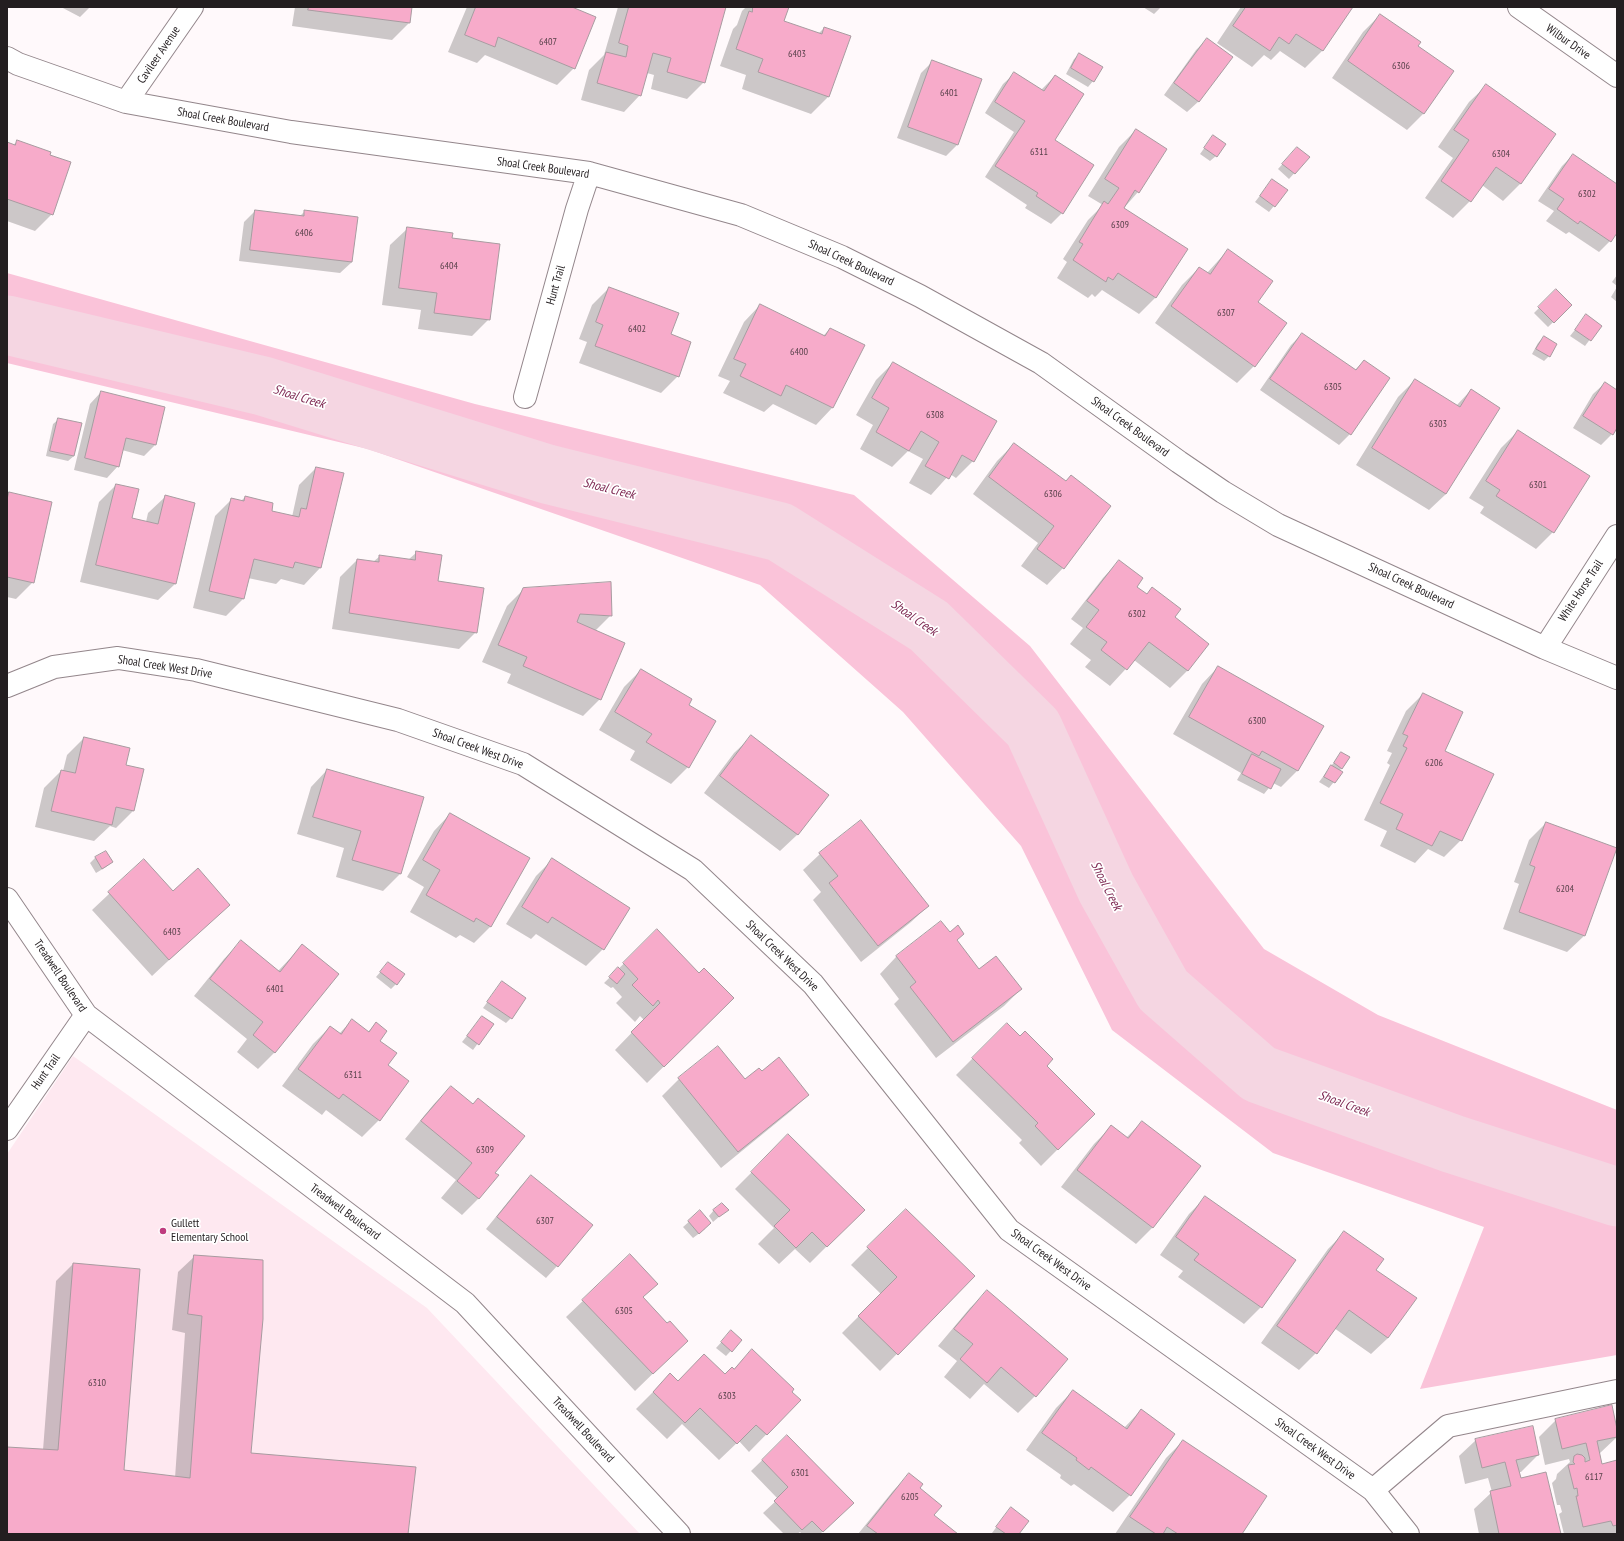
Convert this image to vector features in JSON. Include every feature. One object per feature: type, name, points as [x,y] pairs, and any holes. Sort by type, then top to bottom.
[{"type":"street","name":"Cavileer Avenue","points":[[126,102],[192,7]]},
{"type":"street","name":"Wilbur Drive","points":[[1519,7],[1617,76]]},
{"type":"street","name":"Shoal Creek Boulevard","points":[[7,58],[18,64],[126,102],[291,132],[589,173],[741,215],[842,257],[920,296],[1041,363],[1179,462],[1278,525],[1545,648],[1617,678]]},
{"type":"street","name":"Hunt Trail","points":[[525,397],[575,216],[589,173]]},
{"type":"street","name":"White Horse Trail","points":[[1545,648],[1617,536]]},
{"type":"street","name":"Shoal Creek West Drive","points":[[7,686],[54,667],[118,658],[196,670],[398,720],[523,764],[693,870],[813,984],[1009,1230],[1373,1490],[1408,1534]]},
{"type":"street","name":"Treadwell Boulevard","points":[[7,899],[86,1015],[465,1303],[679,1534]]},
{"type":"street","name":"Hunt Trail","points":[[7,1129],[86,1015]]},
{"type":"street","points":[[1373,1490],[1448,1426],[1617,1390]]},
{"type":"shaded area","points":[[7,273],[475,404],[854,495],[1030,646],[1264,949],[1378,1015],[1617,1110],[1617,1355],[1420,1389],[1484,1227],[1273,1153],[1112,1030],[1021,846],[903,712],[760,585],[368,449],[7,363]]},
{"type":"shaded area","name":"Gullett Elementary School","points":[[73,1056],[427,1308],[640,1534],[7,1534],[7,1154]]},
{"type":"building","points":[[309,7],[412,7],[410,23],[308,10]]},
{"type":"building","points":[[476,7],[572,7],[596,17],[575,69],[498,37],[495,47],[465,35]]},
{"type":"building","points":[[629,7],[726,7],[705,83],[667,72],[671,58],[653,53],[641,96],[597,83],[606,52],[626,57],[628,46],[619,43]]},
{"type":"building","points":[[753,7],[789,7],[784,21],[822,34],[824,27],[851,36],[829,97],[758,72],[763,59],[736,49],[749,11],[752,12]]},
{"type":"building","points":[[1246,7],[1353,7],[1323,51],[1296,34],[1289,44],[1279,37],[1270,51],[1233,26]]},
{"type":"building","points":[[1380,14],[1421,42],[1418,46],[1454,71],[1424,114],[1348,61]]},
{"type":"building","points":[[1207,38],[1233,57],[1199,102],[1174,83]]},
{"type":"building","points":[[1079,53],[1103,67],[1094,82],[1071,68]]},
{"type":"building","points":[[932,60],[982,79],[958,145],[908,127]]},
{"type":"building","points":[[1014,72],[1044,91],[1055,75],[1084,94],[1055,140],[1094,165],[1063,214],[1036,196],[1038,193],[995,166],[1025,121],[995,102]]},
{"type":"building","points":[[1486,84],[1556,134],[1521,184],[1496,167],[1471,202],[1441,181],[1469,140],[1454,130]]},
{"type":"building","points":[[1136,129],[1167,149],[1139,193],[1135,190],[1124,208],[1188,249],[1156,298],[1118,273],[1113,280],[1108,277],[1106,282],[1073,260],[1083,244],[1079,242],[1104,201],[1108,204],[1119,188],[1105,179]]},
{"type":"building","points":[[1213,135],[1226,144],[1217,157],[1204,148]]},
{"type":"building","points":[[17,140],[51,152],[50,155],[71,162],[53,215],[7,199],[7,142],[15,145]]},
{"type":"building","points":[[1297,147],[1310,157],[1295,174],[1282,164]]},
{"type":"building","points":[[1573,154],[1617,184],[1617,233],[1611,242],[1580,221],[1578,224],[1557,209],[1564,199],[1549,189]]},
{"type":"building","points":[[1272,179],[1288,190],[1275,207],[1260,196]]},
{"type":"building","points":[[255,210],[304,216],[304,210],[358,217],[352,262],[250,250]]},
{"type":"building","points":[[407,227],[453,233],[452,238],[500,244],[490,320],[434,313],[437,293],[399,288]]},
{"type":"building","points":[[1228,249],[1273,281],[1258,302],[1287,323],[1255,367],[1171,306],[1199,267],[1210,274]]},
{"type":"building","points":[[609,287],[679,313],[671,334],[691,342],[679,377],[595,346],[603,325],[596,322]]},
{"type":"building","points":[[1556,289],[1572,305],[1554,323],[1538,307]]},
{"type":"building","points":[[760,304],[825,336],[830,328],[865,345],[833,408],[786,385],[781,396],[740,376],[746,364],[734,359]]},
{"type":"building","points":[[1586,314],[1602,326],[1591,341],[1575,330]]},
{"type":"building","points":[[1302,333],[1356,370],[1364,360],[1390,378],[1351,435],[1270,379]]},
{"type":"building","points":[[1544,336],[1557,344],[1550,357],[1536,349]]},
{"type":"building","points":[[893,362],[997,421],[974,462],[962,455],[949,479],[925,466],[939,442],[921,431],[909,451],[876,432],[889,408],[872,398]]},
{"type":"building","points":[[1415,379],[1460,407],[1471,389],[1500,408],[1446,494],[1372,448]]},
{"type":"building","points":[[1605,382],[1617,390],[1617,428],[1613,435],[1583,416]]},
{"type":"building","points":[[101,391],[165,407],[156,445],[126,438],[119,467],[85,458]]},
{"type":"building","points":[[58,418],[82,423],[74,456],[50,451]]},
{"type":"building","points":[[1518,430],[1590,476],[1554,533],[1496,496],[1500,490],[1486,481]]},
{"type":"building","points":[[1014,443],[1066,481],[1071,475],[1111,506],[1064,569],[1037,549],[1054,526],[989,477]]},
{"type":"building","points":[[316,467],[344,473],[321,568],[295,562],[293,568],[254,559],[244,599],[209,591],[231,498],[244,501],[245,496],[273,503],[272,511],[299,517],[301,508],[306,509]]},
{"type":"building","points":[[116,484],[139,489],[132,518],[158,524],[165,495],[195,503],[176,584],[96,565]]},
{"type":"building","points":[[9,492],[52,502],[34,583],[7,577],[7,500]]},
{"type":"building","points":[[416,551],[442,555],[438,581],[484,588],[477,633],[349,613],[357,559],[379,562],[379,555],[415,560]]},
{"type":"building","points":[[1119,560],[1143,578],[1137,587],[1147,594],[1152,587],[1181,609],[1175,617],[1209,644],[1188,671],[1149,642],[1127,670],[1101,650],[1107,642],[1086,627],[1099,610],[1087,601]]},
{"type":"building","points":[[611,582],[612,616],[580,614],[577,622],[625,643],[601,700],[523,666],[527,657],[498,645],[523,588]]},
{"type":"building","points":[[1218,666],[1324,726],[1298,771],[1262,751],[1259,756],[1189,717]]},
{"type":"building","points":[[641,669],[692,699],[689,705],[716,721],[689,768],[646,742],[652,734],[615,712]]},
{"type":"building","points":[[1423,693],[1463,712],[1445,751],[1494,774],[1462,841],[1440,831],[1432,846],[1396,829],[1403,814],[1380,803],[1407,748],[1403,746],[1408,736],[1403,734]]},
{"type":"building","points":[[751,735],[829,795],[798,835],[720,776]]},
{"type":"building","points":[[84,737],[130,748],[126,765],[144,769],[134,811],[116,807],[112,825],[51,811],[61,770],[75,773]]},
{"type":"building","points":[[1341,752],[1350,757],[1342,769],[1334,763]]},
{"type":"building","points":[[1252,754],[1281,769],[1271,789],[1242,774]]},
{"type":"building","points":[[1331,765],[1343,772],[1335,783],[1324,777]]},
{"type":"building","points":[[327,769],[424,797],[401,874],[352,860],[361,831],[313,817]]},
{"type":"building","points":[[450,813],[530,858],[491,927],[476,918],[474,922],[426,895],[440,870],[423,860]]},
{"type":"building","points":[[861,820],[929,906],[878,946],[829,883],[838,876],[819,853]]},
{"type":"building","points":[[1546,822],[1617,848],[1585,936],[1519,912],[1535,867],[1530,865]]},
{"type":"building","points":[[106,851],[113,862],[102,869],[95,857]]},
{"type":"building","points":[[552,858],[630,908],[604,950],[552,917],[548,923],[522,907]]},
{"type":"building","points":[[144,859],[173,891],[198,868],[230,905],[169,960],[108,892]]},
{"type":"building","points":[[941,921],[950,932],[958,925],[964,934],[957,940],[979,969],[996,956],[1022,989],[953,1042],[910,987],[916,982],[896,956]]},
{"type":"building","points":[[657,929],[699,973],[704,968],[734,998],[664,1067],[631,1032],[660,1003],[658,1000],[653,1006],[632,985],[638,979],[623,963]]},
{"type":"building","points":[[241,940],[280,972],[302,944],[339,974],[275,1053],[253,1035],[263,1022],[210,979]]},
{"type":"building","points":[[388,962],[405,974],[397,985],[380,972]]},
{"type":"building","points":[[618,967],[625,974],[617,984],[609,977]]},
{"type":"building","points":[[502,981],[526,998],[512,1019],[487,1002]]},
{"type":"building","points":[[482,1016],[494,1024],[479,1045],[467,1036]]},
{"type":"building","points":[[352,1019],[369,1032],[376,1022],[387,1031],[380,1041],[397,1053],[388,1065],[409,1081],[380,1121],[343,1094],[339,1099],[298,1069],[330,1026],[341,1034]]},
{"type":"building","points":[[1007,1023],[1020,1036],[1025,1031],[1053,1059],[1047,1066],[1095,1114],[1058,1150],[1035,1126],[1038,1123],[972,1058]]},
{"type":"building","points":[[718,1046],[745,1079],[759,1068],[762,1071],[779,1057],[809,1095],[738,1152],[678,1078]]},
{"type":"building","points":[[451,1086],[473,1104],[478,1098],[525,1136],[495,1173],[499,1175],[479,1199],[457,1181],[472,1163],[421,1121]]},
{"type":"building","points":[[1142,1121],[1201,1166],[1153,1228],[1077,1170],[1111,1125],[1128,1138]]},
{"type":"building","points":[[788,1134],[865,1210],[827,1247],[812,1232],[796,1248],[774,1226],[790,1210],[751,1172]]},
{"type":"building","points":[[531,1175],[593,1225],[558,1267],[497,1217]]},
{"type":"building","points":[[1205,1196],[1296,1260],[1262,1308],[1194,1260],[1199,1254],[1176,1237]]},
{"type":"building","points":[[722,1203],[729,1210],[719,1217],[713,1210]]},
{"type":"building","points":[[906,1209],[975,1276],[898,1355],[858,1316],[897,1277],[867,1247]]},
{"type":"building","points":[[700,1210],[711,1223],[699,1234],[688,1221]]},
{"type":"building","points":[[1344,1231],[1384,1259],[1376,1270],[1417,1298],[1388,1338],[1349,1310],[1317,1354],[1277,1326]]},
{"type":"building","points":[[630,1254],[658,1284],[643,1297],[667,1323],[670,1321],[688,1341],[653,1374],[582,1300]]},
{"type":"building","points":[[194,1255],[263,1260],[263,1319],[251,1453],[416,1467],[408,1534],[7,1534],[7,1447],[58,1450],[73,1263],[140,1269],[124,1470],[190,1478],[202,1316],[188,1314]]},
{"type":"building","points":[[987,1290],[1068,1359],[1036,1397],[1001,1367],[987,1383],[960,1359],[973,1344],[954,1329]]},
{"type":"building","points":[[731,1330],[742,1340],[732,1352],[721,1342]]},
{"type":"building","points":[[752,1349],[794,1389],[792,1392],[801,1400],[767,1435],[756,1425],[737,1444],[700,1408],[685,1423],[653,1392],[670,1373],[678,1381],[704,1354],[725,1374],[732,1367],[734,1369]]},
{"type":"building","points":[[1073,1390],[1127,1429],[1141,1409],[1175,1434],[1131,1496],[1091,1467],[1089,1470],[1076,1460],[1077,1458],[1042,1433]]},
{"type":"building","points":[[1612,1405],[1617,1429],[1617,1437],[1597,1441],[1602,1464],[1617,1460],[1617,1525],[1613,1526],[1611,1521],[1583,1527],[1576,1496],[1578,1496],[1577,1488],[1574,1489],[1568,1465],[1575,1464],[1573,1462],[1574,1456],[1577,1454],[1582,1455],[1585,1458],[1585,1462],[1590,1460],[1586,1443],[1562,1449],[1555,1419]]},
{"type":"building","points":[[1533,1426],[1539,1455],[1516,1460],[1521,1478],[1546,1472],[1561,1534],[1499,1534],[1490,1491],[1511,1486],[1505,1462],[1482,1468],[1475,1439]]},
{"type":"building","points":[[787,1435],[854,1503],[823,1532],[812,1521],[802,1530],[774,1501],[788,1487],[762,1460]]},
{"type":"building","points":[[1183,1440],[1267,1496],[1242,1534],[1178,1534],[1167,1527],[1163,1534],[1156,1534],[1130,1517]]},
{"type":"building","points":[[909,1473],[923,1484],[920,1488],[942,1506],[934,1515],[958,1534],[878,1534],[867,1526]]},
{"type":"building","points":[[1011,1507],[1029,1521],[1019,1534],[1006,1534],[996,1527]]},
{"type":"waterway","name":"Shoal Creek","points":[[7,325],[263,386],[547,474],[780,532],[929,626],[1033,728],[1106,888],[1163,990],[1259,1074],[1453,1144],[1617,1197]]},
{"type":"place","name":"Gullett Elementary School","points":[[163,1231]]}]
